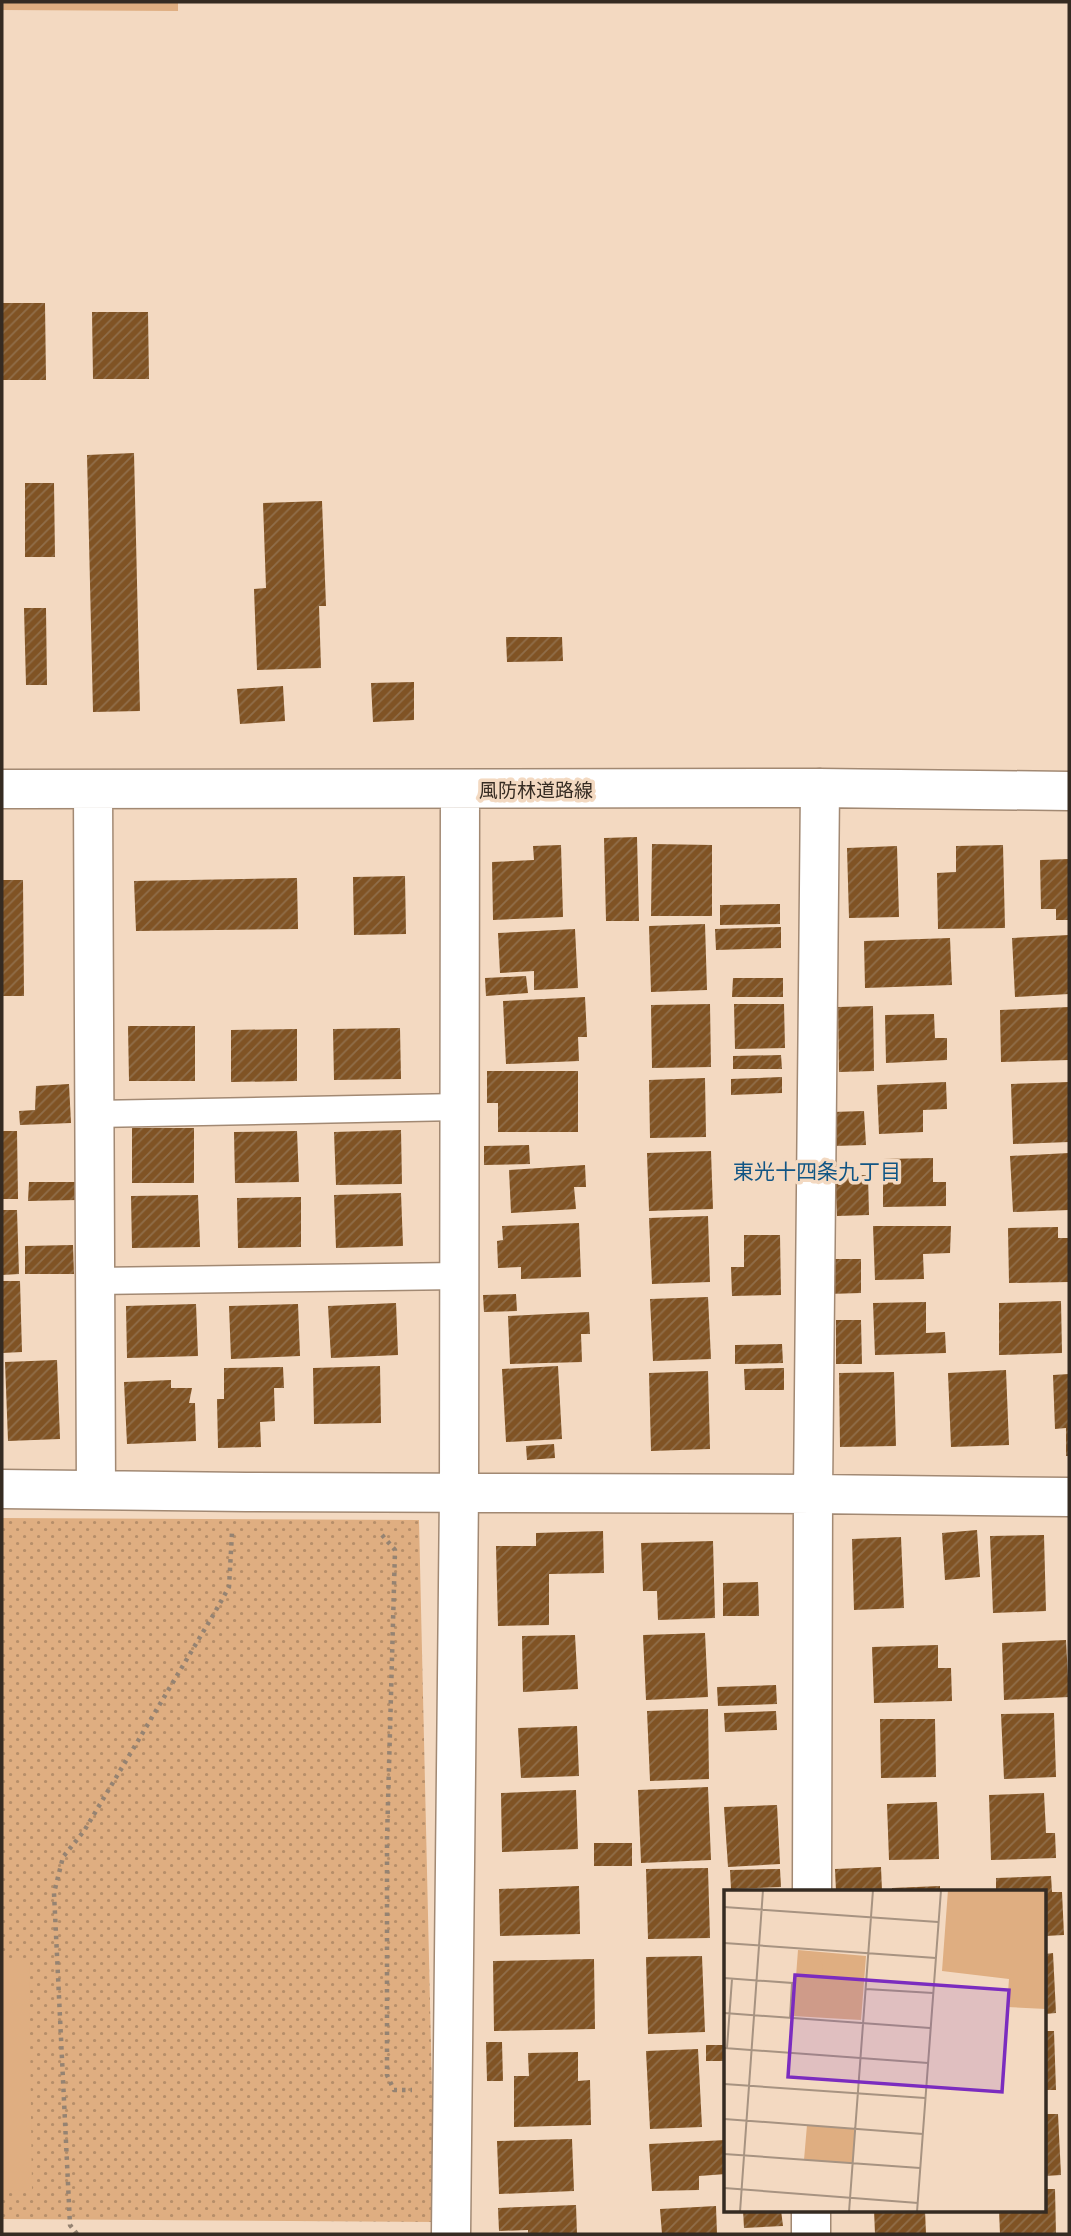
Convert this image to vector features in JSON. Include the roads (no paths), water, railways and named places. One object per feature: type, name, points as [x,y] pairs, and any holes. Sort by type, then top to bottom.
[{"type":"street","name":"風防林道路線","points":[[2,789],[820,788],[1069,791]]},
{"type":"street","points":[[812,1890],[820,788]]},
{"type":"street","points":[[93,790],[96,1490]]},
{"type":"street","points":[[451,2234],[459,1493],[460,790]]},
{"type":"street","points":[[2,1489],[1069,1497]]},
{"type":"street","points":[[811,2212],[811,2234]]},
{"type":"lane","points":[[95,1114],[459,1107]]},
{"type":"lane","points":[[95,1281],[459,1276]]},
{"type":"district","name":"東光十四条九丁目","points":[[817,1172]]}]
